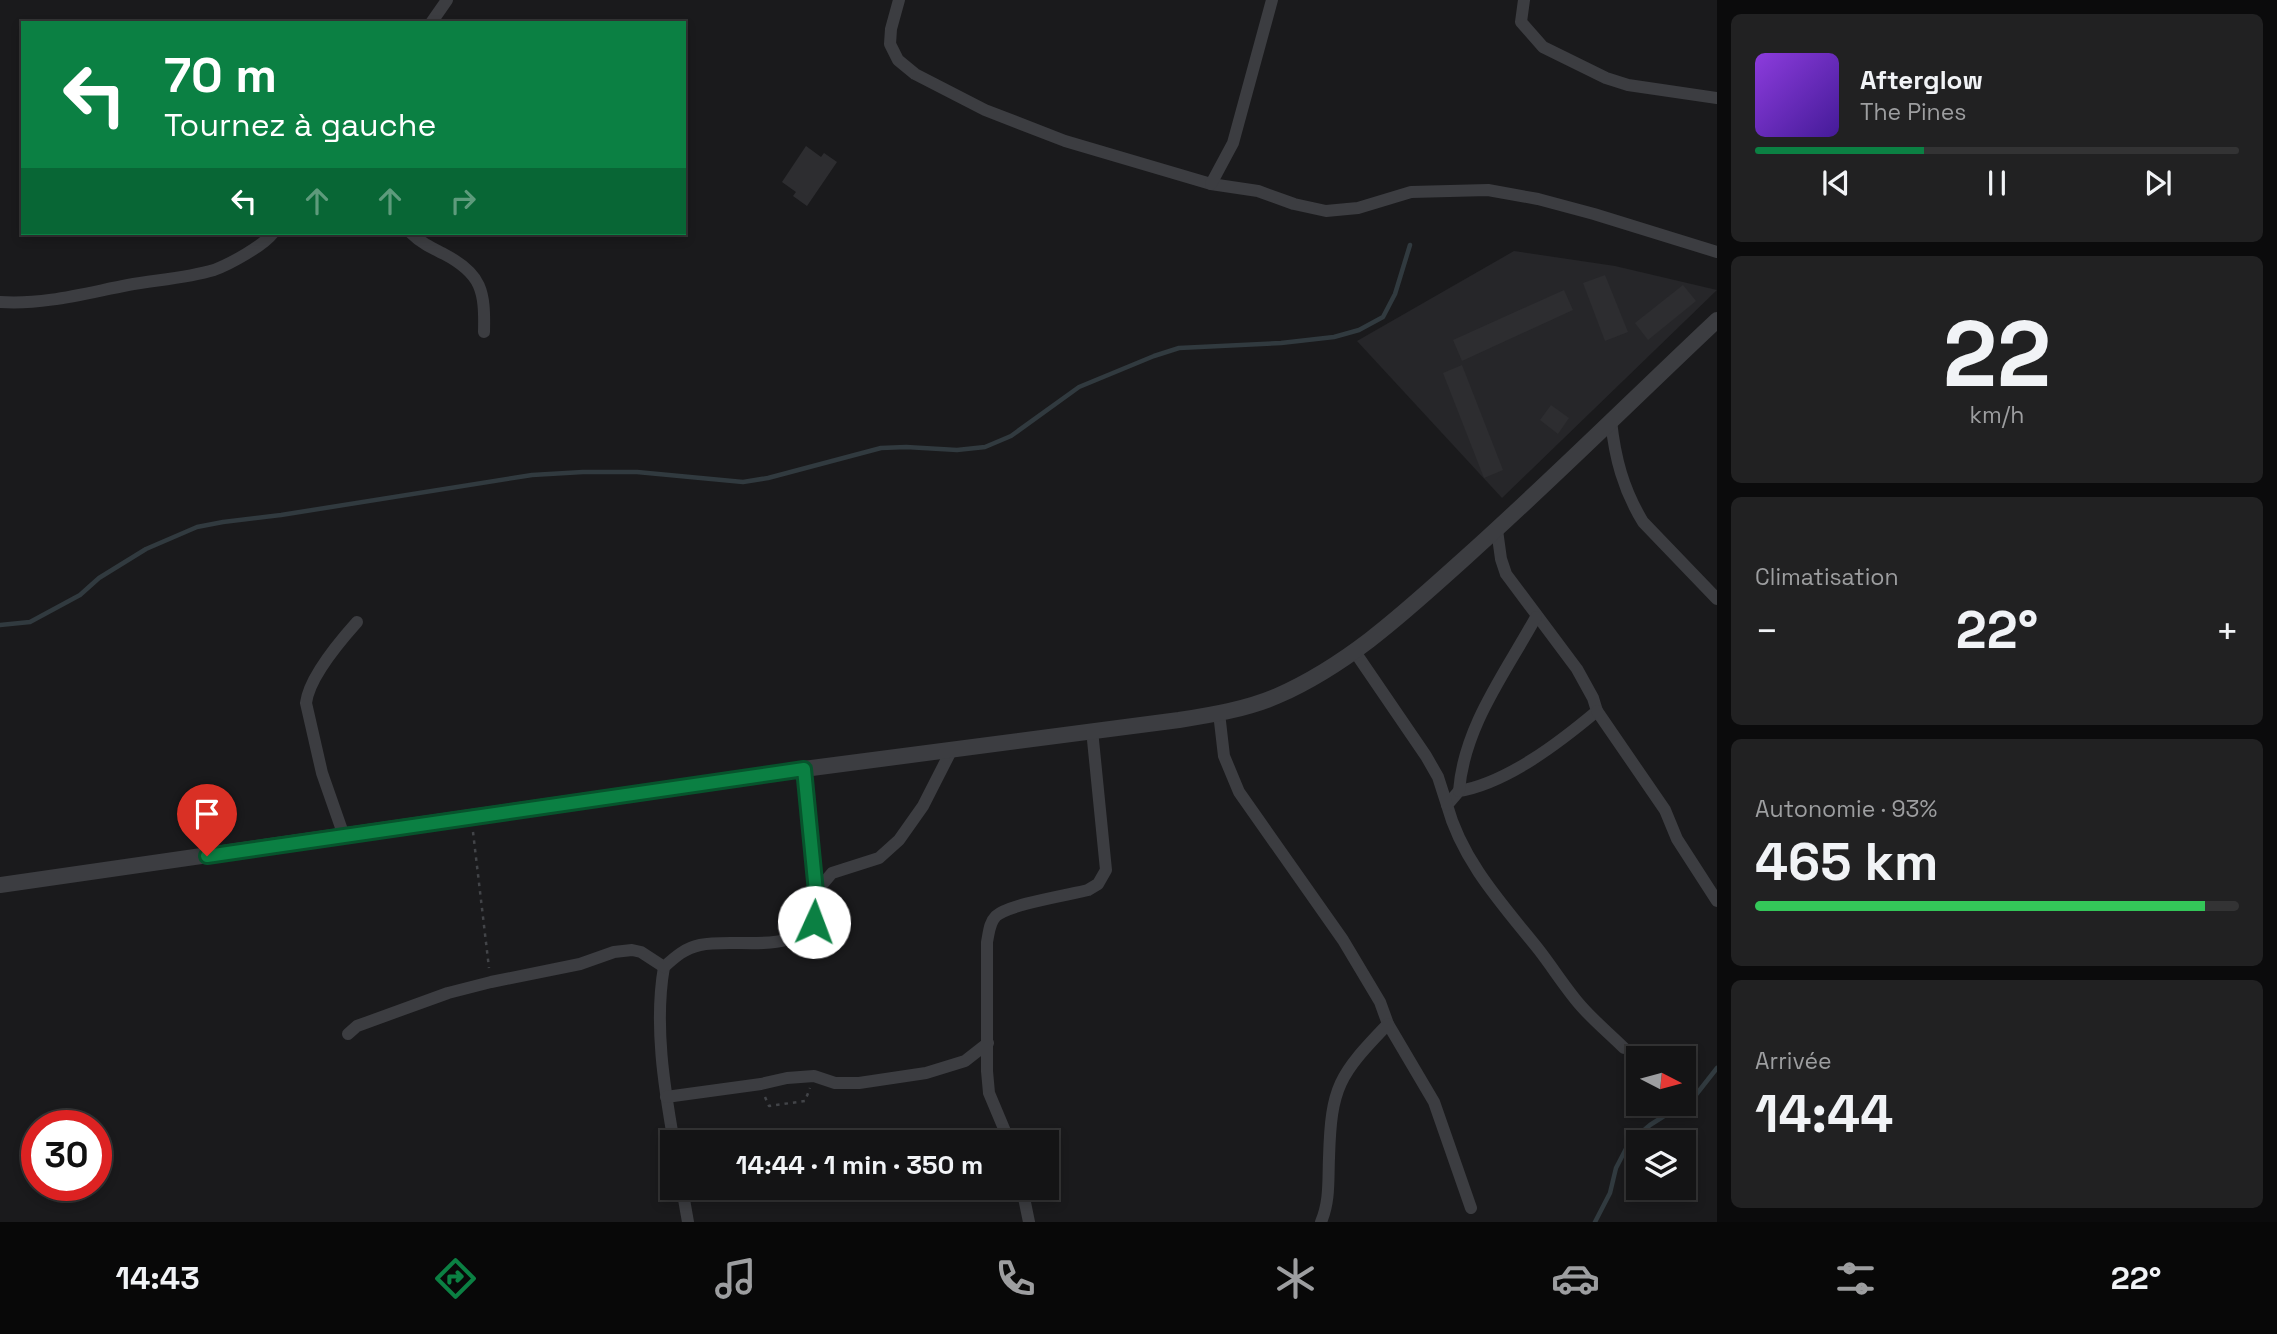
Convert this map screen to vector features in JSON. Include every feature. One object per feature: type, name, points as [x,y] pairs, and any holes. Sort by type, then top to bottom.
[{"type":"street","points":[[432,21],[447,0]]},
{"type":"street","points":[[899,0],[890,44],[898,60],[915,74],[985,110],[1065,141],[1212,184],[1258,191],[1294,204],[1326,211],[1358,208],[1410,192],[1488,190],[1572,208],[1713,251],[1717,237]]},
{"type":"street","points":[[1212,184],[1233,143],[1272,0]]},
{"type":"street","points":[[1524,0],[1521,22],[1543,47],[1606,78],[1628,85],[1717,98]]},
{"type":"street","points":[[0,302],[69,299],[126,285],[213,270],[262,244],[271,235]]},
{"type":"street","points":[[413,235],[420,242],[465,266],[476,278],[485,307],[484,332]]},
{"type":"street","points":[[0,885],[804,769],[1179,720],[1219,713],[1276,696],[1355,652],[1394,622],[1497,530],[1717,320]]},
{"type":"street","points":[[1611,421],[1614,454],[1622,482],[1643,522],[1717,599]]},
{"type":"street","points":[[1497,530],[1506,574],[1577,669],[1597,711],[1665,810],[1677,839],[1717,901]]},
{"type":"street","points":[[1447,804],[1459,791],[1464,758],[1488,699],[1536,617]]},
{"type":"street","points":[[344,836],[322,774],[306,702],[308,691],[357,622]]},
{"type":"street","points":[[1355,652],[1426,756],[1438,777],[1452,822],[1475,867],[1500,904],[1538,949],[1580,1006],[1624,1048]]},
{"type":"street","points":[[1459,791],[1472,789],[1496,779],[1536,755],[1597,711]]},
{"type":"street","points":[[1219,713],[1224,755],[1239,792],[1343,940],[1380,1002],[1388,1024],[1434,1102],[1471,1208]]},
{"type":"street","points":[[1005,1130],[989,1093],[987,942],[990,926],[997,916],[1013,908],[1088,891],[1098,884],[1106,870],[1092,730]]},
{"type":"street","points":[[816,892],[832,873],[879,858],[899,841],[922,806],[952,749]]},
{"type":"street","points":[[672,1130],[666,1097],[660,991],[664,967],[683,950],[728,941],[763,943],[789,940],[803,933],[814,922],[817,912],[816,892],[804,769]]},
{"type":"street","points":[[348,1034],[357,1026],[448,993],[555,970],[614,952],[641,952],[664,967]]},
{"type":"street","points":[[1321,1222],[1326,1210],[1328,1192],[1334,1101],[1341,1079],[1352,1061],[1388,1024]]},
{"type":"street","points":[[666,1097],[787,1078],[814,1076],[835,1083],[859,1083],[926,1073],[965,1061],[988,1043]]},
{"type":"street","points":[[684,1200],[688,1222]]},
{"type":"street","points":[[1025,1200],[1029,1222]]},
{"type":"path","points":[[471,816],[491,982]]},
{"type":"path","points":[[761,1084],[769,1106],[805,1101],[814,1076]]},
{"type":"shaded area","points":[[1514,251],[1615,266],[1717,290],[1502,498],[1357,341]]},
{"type":"building","points":[[806,146],[821,157],[824,153],[837,162],[807,206],[793,196],[796,192],[782,182]]},
{"type":"building","points":[[1605,275],[1628,332],[1605,341],[1583,283]]},
{"type":"building","points":[[1683,285],[1696,301],[1648,340],[1635,323]]},
{"type":"building","points":[[1564,290],[1573,310],[1462,361],[1453,340]]},
{"type":"building","points":[[1462,365],[1503,470],[1484,478],[1443,373]]},
{"type":"building","points":[[1551,405],[1569,418],[1558,434],[1540,420]]},
{"type":"waterway","points":[[0,625],[30,622],[80,595],[99,578],[146,549],[197,527],[223,522],[532,475],[637,472],[743,482],[881,448],[957,450],[985,447],[1011,436],[1079,387],[1179,348],[1281,343],[1334,337],[1359,330],[1383,317],[1395,294],[1410,245]]},
{"type":"waterway","points":[[1696,1095],[1717,1068]]},
{"type":"waterway","points":[[1595,1222],[1610,1193],[1616,1168],[1629,1143],[1664,1116]]},
{"type":"route","points":[[207,856],[804,769],[816,892],[817,912],[814,922]]}]
